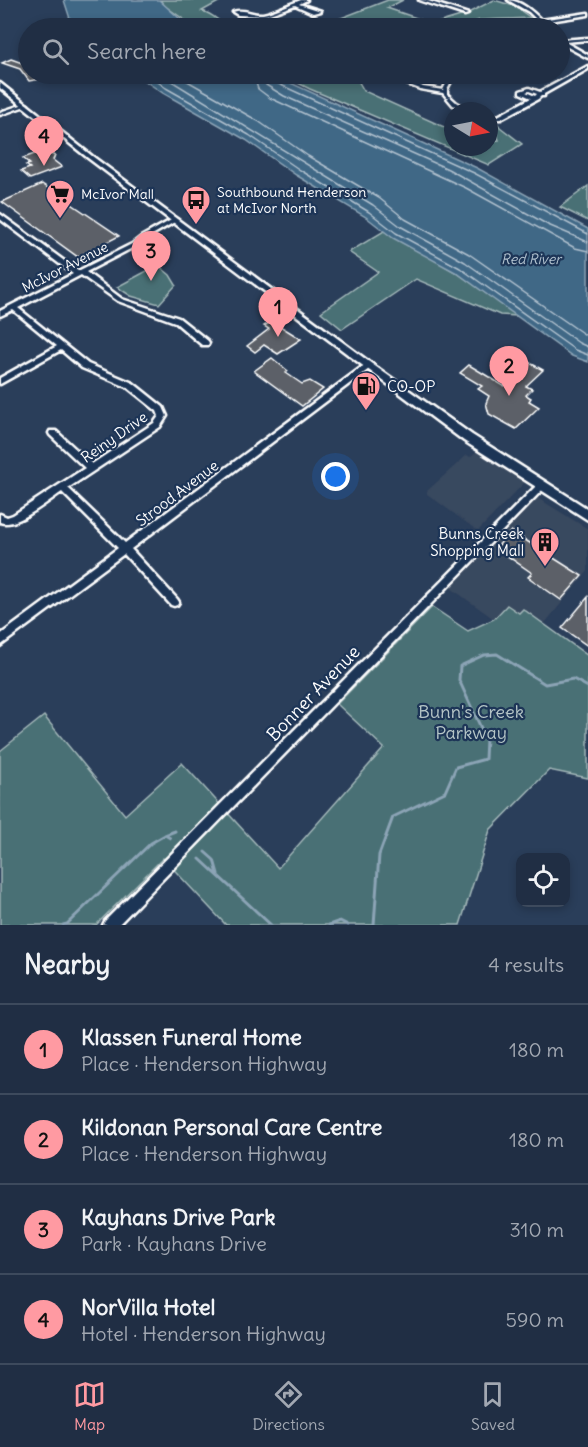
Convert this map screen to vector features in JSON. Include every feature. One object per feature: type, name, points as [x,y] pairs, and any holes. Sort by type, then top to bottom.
[{"type":"main road","points":[[0,85],[66,135],[72,143],[369,366],[468,438],[588,514]]},
{"type":"main road","points":[[0,94],[63,140],[72,143]]},
{"type":"street","points":[[251,14],[264,15],[305,0]]},
{"type":"street","points":[[421,0],[466,14]]},
{"type":"street","points":[[512,1],[521,0]]},
{"type":"street","points":[[512,1],[536,18]]},
{"type":"street","points":[[296,4],[307,8]]},
{"type":"street","points":[[561,18],[588,14]]},
{"type":"street","points":[[570,40],[588,39]]},
{"type":"street","points":[[570,47],[588,56]]},
{"type":"street","points":[[570,78],[588,67]]},
{"type":"street","points":[[444,92],[448,84]]},
{"type":"street","points":[[498,118],[559,84]]},
{"type":"street","points":[[422,88],[444,92],[454,102]]},
{"type":"street","points":[[0,114],[26,105]]},
{"type":"street","points":[[0,216],[120,300],[177,320],[206,343]]},
{"type":"street","name":"McIvor Avenue","points":[[0,314],[147,240],[177,222]]},
{"type":"street","name":"Reiny Drive","points":[[0,518],[6,520],[16,518],[157,425],[163,416],[160,409],[130,385],[90,369],[13,307]]},
{"type":"street","points":[[0,381],[61,346]]},
{"type":"street","name":"Strood Avenue","points":[[0,641],[369,366]]},
{"type":"street","points":[[53,433],[92,469]]},
{"type":"street","name":"Bonner Avenue","points":[[109,925],[542,485]]},
{"type":"street","points":[[63,488],[124,548],[174,602]]},
{"type":"shaded area","points":[[476,452],[525,482],[478,531],[427,494],[427,491],[467,455],[470,457]]},
{"type":"shaded area","points":[[536,497],[588,529],[588,571],[545,623],[523,609],[519,613],[494,619],[448,586]]},
{"type":"green space","points":[[160,0],[222,0],[202,11],[216,18],[182,18]]},
{"type":"green space","points":[[388,0],[403,0],[387,8],[416,18],[341,18]]},
{"type":"green space","points":[[494,0],[514,6],[531,18],[454,18]]},
{"type":"green space","points":[[300,84],[360,84],[364,91],[444,127],[444,146]]},
{"type":"green space","points":[[498,124],[522,144],[489,165],[468,156],[498,156]]},
{"type":"green space","points":[[588,186],[588,221],[560,207]]},
{"type":"green space","points":[[384,231],[457,273],[518,316],[500,315],[416,279],[342,329],[321,312],[378,272],[349,252]]},
{"type":"green space","points":[[158,265],[170,275],[176,285],[159,304],[131,296],[117,287]]},
{"type":"green space","name":"Bunn's Creek Parkway","points":[[507,605],[519,613],[523,609],[588,656],[588,778],[549,770],[490,830],[460,925],[226,925],[163,858],[96,925],[0,925],[0,751],[44,716],[125,815],[182,763],[278,868],[384,748],[337,704],[432,607],[468,631],[494,619]]},
{"type":"water","points":[[64,0],[159,0],[179,18],[70,18]]},
{"type":"water","name":"Red River","points":[[150,84],[293,84],[444,153],[444,156],[451,156],[477,168],[588,229],[588,362],[572,356],[457,273],[393,238],[366,217],[296,175],[246,140]]},
{"type":"building","points":[[11,59],[18,61],[18,68],[2,63]]},
{"type":"building","points":[[46,150],[44,154],[55,155],[53,160],[62,167],[30,179],[21,171],[30,168],[26,165],[30,164],[23,158]]},
{"type":"building","name":"McIvor Mall","points":[[42,184],[119,236],[78,257],[2,202]]},
{"type":"building","points":[[272,321],[301,339],[278,354],[264,345],[255,352],[247,346],[269,329],[264,326]]},
{"type":"building","points":[[272,358],[288,371],[286,373],[302,384],[310,381],[323,389],[302,406],[254,371]]},
{"type":"building","points":[[530,363],[543,370],[526,386],[532,389],[526,395],[531,398],[529,401],[539,407],[516,429],[489,414],[486,403],[489,396],[478,389],[482,386],[460,373],[469,365],[504,386]]},
{"type":"building","name":"Bunns Creek Shopping Mall","points":[[511,531],[582,576],[561,600],[528,577],[532,573],[496,548]]},
{"type":"building","points":[[588,597],[588,646],[562,628]]},
{"type":"waterway","points":[[374,925],[379,855],[393,817],[445,792],[456,767],[485,759],[486,739],[459,680],[460,666],[484,655],[497,654],[545,684],[573,679],[588,687]]},
{"type":"waterway","points":[[165,835],[175,831]]},
{"type":"waterway","points":[[63,925],[67,924],[151,843],[165,835]]},
{"type":"waterway","points":[[165,835],[170,838]]},
{"type":"waterway","points":[[205,852],[214,860],[218,874]]},
{"type":"waterway","points":[[200,859],[271,925]]},
{"type":"waterway","points":[[329,925],[340,921],[348,925]]},
{"type":"place","name":"NorVilla Hotel","points":[[44,166]]},
{"type":"place","name":"McIvor Mall","points":[[60,220]]},
{"type":"place","name":"Southbound Henderson at McIvor North","points":[[196,226]]},
{"type":"place","name":"Kayhans Drive Park","points":[[151,281]]},
{"type":"place","name":"Klassen Funeral Home","points":[[278,337]]},
{"type":"place","name":"Kildonan Personal Care Centre","points":[[509,396]]},
{"type":"place","name":"CO-OP","points":[[366,412]]},
{"type":"place","name":"Bunns Creek Shopping Mall","points":[[545,568]]}]
